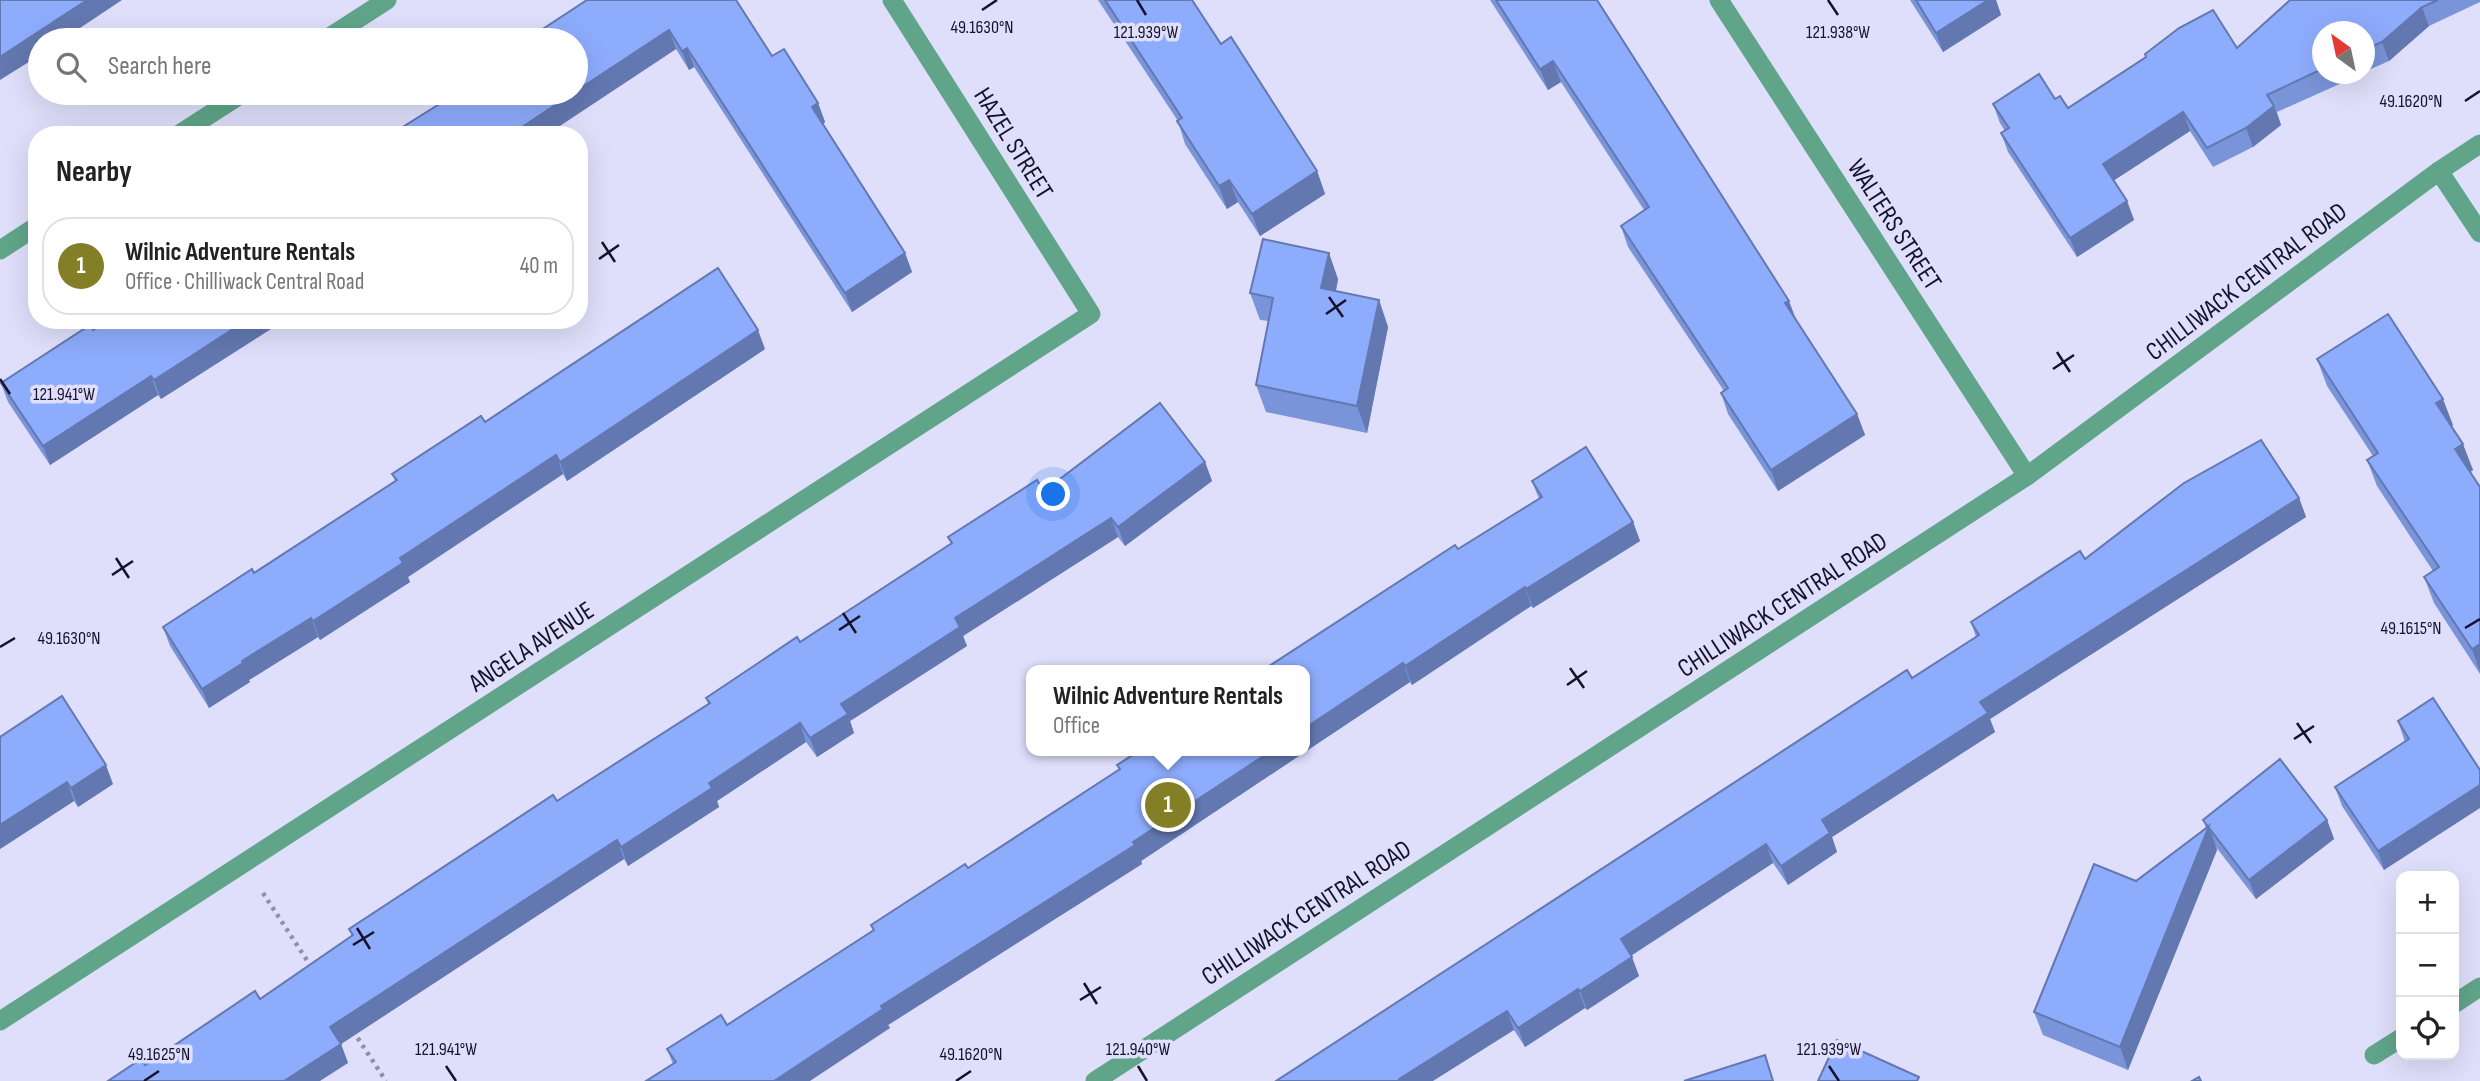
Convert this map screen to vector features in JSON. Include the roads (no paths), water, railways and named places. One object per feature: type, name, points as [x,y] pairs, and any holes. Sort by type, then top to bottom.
[{"type":"street","points":[[344,28],[387,0]]},
{"type":"street","name":"HAZEL STREET","points":[[892,0],[1091,314]]},
{"type":"street","name":"WALTERS STREET","points":[[1719,0],[2027,476]]},
{"type":"street","points":[[192,126],[224,105]]},
{"type":"street","name":"CHILLIWACK CENTRAL ROAD","points":[[1095,1081],[2027,476],[2439,171],[2480,144]]},
{"type":"street","points":[[2439,171],[2480,233]]},
{"type":"street","points":[[0,250],[28,232]]},
{"type":"street","name":"ANGELA AVENUE","points":[[0,1021],[1091,314]]},
{"type":"street","points":[[2459,1001],[2480,986]]},
{"type":"street","points":[[2374,1055],[2396,1041]]},
{"type":"place","name":"Wilnic Adventure Rentals","points":[[1168,805]]}]
